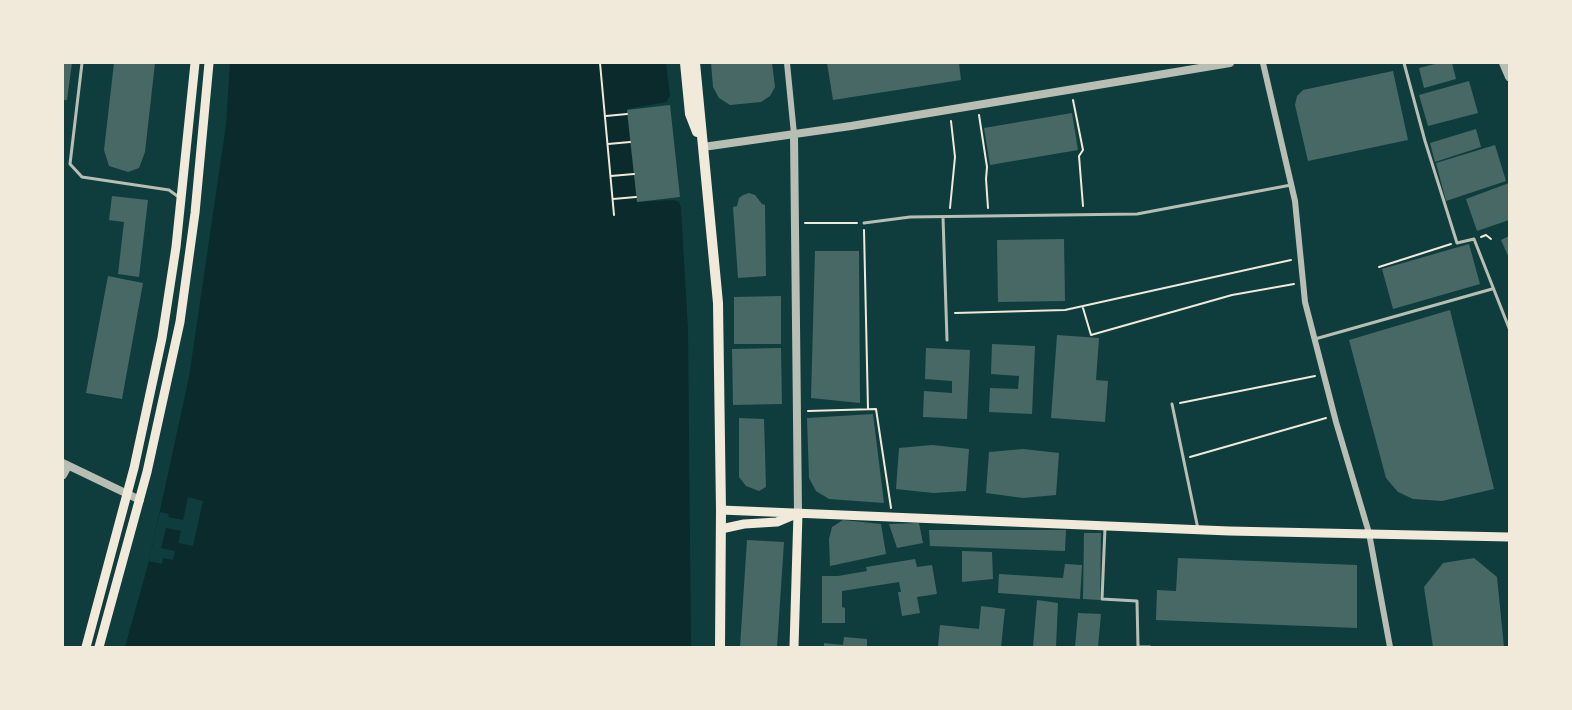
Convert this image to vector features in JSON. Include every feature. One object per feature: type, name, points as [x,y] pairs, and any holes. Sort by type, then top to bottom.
[{"type":"main road","points":[[86,647],[127,495],[162,338],[182,199],[195,63]]},
{"type":"main road","points":[[99,647],[159,426],[180,322],[196,203],[209,63]]},
{"type":"main road","points":[[685,63],[690,114],[703,147]]},
{"type":"main road","points":[[695,63],[718,303],[720,647]]},
{"type":"main road","points":[[721,510],[1198,530],[1509,537]]},
{"type":"main road","points":[[721,529],[777,522],[798,513]]},
{"type":"main road","points":[[794,647],[798,513]]},
{"type":"street","points":[[786,63],[794,134],[793,223],[798,513]]},
{"type":"street","points":[[703,147],[949,110],[1230,63]]},
{"type":"street","points":[[1263,63],[1292,185],[1302,282],[1335,416],[1369,533],[1390,647]]},
{"type":"street","points":[[1503,63],[1509,77]]},
{"type":"street","points":[[63,475],[65,465],[140,500]]},
{"type":"lane","points":[[82,63],[70,164],[82,177],[169,190],[182,199]]},
{"type":"lane","points":[[1404,63],[1425,141],[1457,243],[1473,239],[1509,328]]},
{"type":"lane","points":[[864,223],[910,217],[1137,214],[1292,185]]},
{"type":"lane","points":[[943,217],[947,340]]},
{"type":"lane","points":[[1315,339],[1492,290]]},
{"type":"lane","points":[[1172,404],[1198,530]]},
{"type":"lane","points":[[1105,526],[1102,599],[1137,601],[1138,647],[1150,647]]},
{"type":"path","points":[[600,63],[614,215]]},
{"type":"path","points":[[1070,88],[1083,150],[1079,156],[1084,215]]},
{"type":"path","points":[[978,105],[987,167],[989,216]]},
{"type":"path","points":[[949,110],[955,157],[950,217]]},
{"type":"path","points":[[605,116],[627,114]]},
{"type":"path","points":[[608,144],[630,142]]},
{"type":"path","points":[[611,176],[634,174]]},
{"type":"path","points":[[613,199],[636,197]]},
{"type":"path","points":[[793,223],[864,223],[868,409]]},
{"type":"path","points":[[1379,267],[1457,243]]},
{"type":"path","points":[[946,313],[1065,310],[1300,257]]},
{"type":"path","points":[[1082,306],[1091,335],[1232,295],[1302,282]]},
{"type":"path","points":[[1172,404],[1324,374]]},
{"type":"path","points":[[796,412],[876,409],[893,517]]},
{"type":"path","points":[[1183,459],[1335,416]]},
{"type":"water","points":[[230,63],[666,63],[670,96],[666,102],[627,109],[627,114],[637,202],[674,200],[679,202],[681,208],[688,330],[691,647],[125,647],[149,561],[189,377],[226,125]]},
{"type":"pier","points":[[188,497],[203,501],[193,546],[178,543],[181,531],[166,528],[161,548],[175,551],[173,560],[163,558],[162,564],[149,561],[160,512],[169,514],[168,517],[183,520]]},
{"type":"building","points":[[63,63],[72,63],[67,100],[63,100]]},
{"type":"building","points":[[114,63],[155,63],[145,152],[139,168],[128,172],[109,166],[104,150]]},
{"type":"building","points":[[711,63],[772,63],[775,87],[770,96],[761,102],[730,105],[719,98],[713,87]]},
{"type":"building","points":[[827,63],[959,63],[961,80],[833,100]]},
{"type":"building","points":[[1439,63],[1452,63],[1456,79],[1424,88],[1419,68]]},
{"type":"building","points":[[1393,71],[1408,140],[1308,161],[1295,105],[1297,96],[1303,90]]},
{"type":"building","points":[[1469,81],[1478,113],[1428,126],[1419,95]]},
{"type":"building","points":[[670,105],[680,197],[637,202],[627,110]]},
{"type":"building","points":[[1072,113],[1078,150],[990,165],[984,128]]},
{"type":"building","points":[[1476,129],[1481,147],[1435,162],[1430,143]]},
{"type":"building","points":[[1495,145],[1506,181],[1446,201],[1436,163]]},
{"type":"building","points":[[1509,183],[1509,220],[1477,231],[1466,199]]},
{"type":"building","points":[[749,193],[755,195],[765,205],[766,276],[738,278],[733,207],[737,206],[739,198]]},
{"type":"building","points":[[112,196],[148,200],[139,277],[118,274],[124,222],[109,220]]},
{"type":"building","points":[[1509,236],[1509,258],[1501,240]]},
{"type":"building","points":[[1064,239],[1065,301],[998,302],[997,240]]},
{"type":"building","points":[[1469,244],[1480,284],[1393,309],[1382,269]]},
{"type":"building","points":[[815,251],[859,251],[860,403],[811,398]]},
{"type":"building","points":[[108,276],[143,283],[122,399],[86,393]]},
{"type":"building","points":[[781,296],[781,344],[734,344],[734,297]]},
{"type":"building","points":[[1450,310],[1494,489],[1442,501],[1413,499],[1398,492],[1386,478],[1349,340]]},
{"type":"building","points":[[1057,335],[1099,338],[1096,380],[1108,381],[1105,422],[1051,418]]},
{"type":"building","points":[[992,344],[1035,346],[1032,414],[989,412],[990,388],[1018,389],[1019,376],[991,374]]},
{"type":"building","points":[[781,348],[782,404],[733,405],[732,349]]},
{"type":"building","points":[[926,348],[970,350],[967,419],[923,417],[924,391],[952,393],[952,381],[925,379]]},
{"type":"building","points":[[873,414],[884,503],[829,499],[816,491],[809,478],[807,418]]},
{"type":"building","points":[[739,418],[764,419],[766,487],[759,491],[746,486],[739,477]]},
{"type":"building","points":[[932,445],[969,449],[966,491],[933,493],[896,489],[899,448]]},
{"type":"building","points":[[1023,449],[1059,453],[1056,495],[1023,498],[986,493],[989,452]]},
{"type":"building","points":[[843,520],[881,524],[886,554],[830,566],[829,539],[832,527]]},
{"type":"building","points":[[919,523],[923,543],[897,548],[889,524]]},
{"type":"building","points":[[929,530],[1066,530],[1065,551],[930,546]]},
{"type":"building","points":[[1084,533],[1101,533],[1100,600],[1083,599]]},
{"type":"building","points":[[747,540],[784,542],[777,647],[740,647]]},
{"type":"building","points":[[962,551],[992,552],[993,579],[962,582]]},
{"type":"building","points":[[1178,558],[1357,565],[1357,628],[1156,620],[1157,590],[1176,591]]},
{"type":"building","points":[[1474,558],[1497,577],[1504,647],[1433,647],[1424,587],[1443,563]]},
{"type":"building","points":[[915,559],[917,567],[932,565],[937,594],[917,597],[920,613],[902,616],[898,592],[901,592],[899,582],[842,591],[845,623],[822,623],[822,576],[867,571],[866,567]]},
{"type":"building","points":[[1065,564],[1082,565],[1080,599],[998,593],[999,574],[1063,578]]},
{"type":"building","points":[[1037,600],[1058,603],[1056,647],[1033,647]]},
{"type":"building","points":[[981,606],[1005,609],[1001,647],[938,647],[940,625],[979,629]]},
{"type":"building","points":[[1078,613],[1101,614],[1098,647],[1075,647]]},
{"type":"building","points":[[844,637],[867,639],[867,647],[824,647],[824,643],[843,645]]}]
